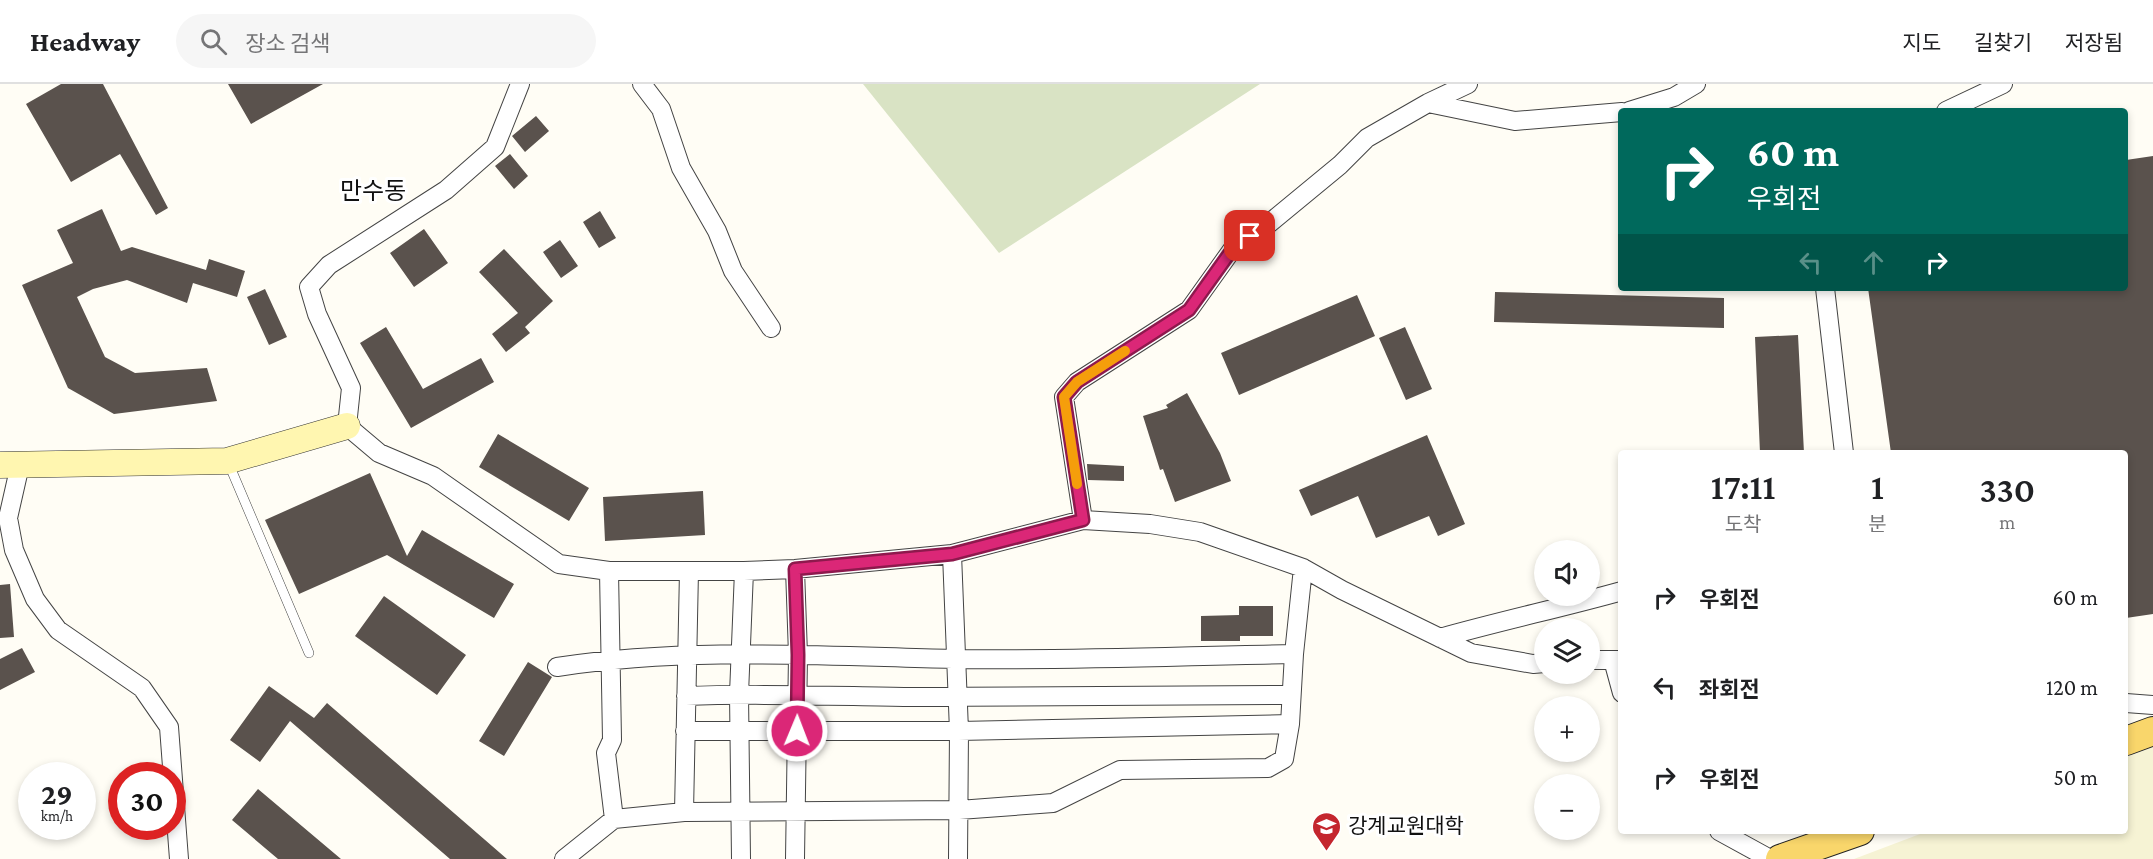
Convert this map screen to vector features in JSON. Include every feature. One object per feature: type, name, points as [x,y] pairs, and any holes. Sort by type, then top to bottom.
[{"type":"main road","points":[[2128,740],[2153,732]]},
{"type":"main road","points":[[1780,859],[1851,834]]},
{"type":"street","points":[[347,426],[351,388],[317,314],[309,287],[329,265],[446,190],[495,147],[520,84]]},
{"type":"street","points":[[642,84],[661,109],[681,168],[717,231],[733,271],[771,328]]},
{"type":"street","points":[[1083,520],[1064,397],[1077,382],[1189,310],[1234,247],[1266,226],[1340,165],[1367,138],[1428,103],[1468,84]]},
{"type":"street","points":[[1639,108],[1674,97],[1696,84]]},
{"type":"street","points":[[1952,108],[2003,84]]},
{"type":"street","points":[[1428,103],[1515,121],[1618,112]]},
{"type":"street","points":[[1825,291],[1844,450]]},
{"type":"street","points":[[179,859],[169,727],[142,688],[58,630],[35,599],[14,550],[8,518],[10,465],[227,460],[347,426]]},
{"type":"street","points":[[347,426],[378,453],[433,476],[559,564],[609,571],[795,569],[952,554],[1083,520],[1150,524],[1200,532],[1304,568],[1342,590],[1472,653],[1534,664]]},
{"type":"street","points":[[952,554],[959,730],[958,859]]},
{"type":"street","points":[[564,859],[614,819],[684,812],[959,810],[1053,803],[1120,770],[1268,768],[1284,759],[1290,724],[1290,695],[1304,568]]},
{"type":"street","points":[[795,569],[798,655],[795,859]]},
{"type":"street","points":[[609,571],[612,740],[606,753],[614,819]]},
{"type":"street","points":[[684,812],[689,571]]},
{"type":"street","points":[[741,859],[739,694],[744,571]]},
{"type":"street","points":[[1440,638],[1618,592]]},
{"type":"street","points":[[557,667],[610,659],[687,655],[956,659],[1294,654]]},
{"type":"street","points":[[1600,660],[1617,660]]},
{"type":"street","points":[[686,696],[739,694],[958,697],[1290,695]]},
{"type":"street","points":[[2128,703],[2153,705]]},
{"type":"street","points":[[685,731],[959,730],[1290,724]]},
{"type":"street","points":[[1724,834],[1770,859]]},
{"type":"lane","points":[[227,460],[309,653]]},
{"type":"shaded area","points":[[2153,747],[2153,859],[1854,859],[1920,834],[2128,834],[2128,756]]},
{"type":"green space","points":[[863,84],[1260,84],[999,253]]},
{"type":"building","points":[[61,84],[103,84],[168,208],[156,215],[120,154],[71,182],[26,104]]},
{"type":"building","points":[[228,84],[323,84],[251,124]]},
{"type":"building","points":[[536,116],[549,131],[525,152],[512,136]]},
{"type":"building","points":[[510,154],[528,176],[514,189],[495,166]]},
{"type":"building","points":[[2153,156],[2153,614],[2128,618],[2128,450],[1891,450],[1868,291],[2128,291],[2128,160]]},
{"type":"building","points":[[102,209],[121,251],[132,247],[206,270],[209,259],[245,271],[237,297],[193,283],[187,303],[127,280],[93,289],[77,297],[105,357],[135,373],[207,368],[217,401],[114,414],[68,388],[22,285],[73,263],[57,230]]},
{"type":"building","points":[[600,211],[616,238],[599,248],[583,222]]},
{"type":"building","points":[[424,229],[448,263],[414,287],[390,253]]},
{"type":"building","points":[[560,240],[578,266],[561,278],[543,252]]},
{"type":"building","points":[[504,249],[553,301],[525,327],[530,333],[506,352],[492,334],[518,313],[479,272]]},
{"type":"building","points":[[265,289],[287,337],[269,345],[247,297]]},
{"type":"building","points":[[1495,292],[1724,298],[1724,328],[1494,322]]},
{"type":"building","points":[[1357,295],[1375,336],[1239,395],[1221,353]]},
{"type":"building","points":[[386,327],[423,389],[481,358],[494,382],[411,428],[360,343]]},
{"type":"building","points":[[1405,327],[1432,389],[1406,400],[1379,338]]},
{"type":"building","points":[[1798,335],[1804,450],[1760,450],[1755,337]]},
{"type":"building","points":[[1187,393],[1220,453],[1231,481],[1175,502],[1163,469],[1160,470],[1143,416],[1168,408],[1166,405]]},
{"type":"building","points":[[498,434],[589,488],[569,521],[479,467]]},
{"type":"building","points":[[1427,435],[1465,524],[1438,536],[1429,516],[1376,538],[1358,496],[1311,516],[1299,490]]},
{"type":"building","points":[[1087,464],[1124,466],[1124,481],[1088,480]]},
{"type":"building","points":[[370,473],[407,556],[422,530],[514,584],[494,618],[387,555],[299,594],[265,520]]},
{"type":"building","points":[[703,491],[705,535],[605,541],[603,497]]},
{"type":"building","points":[[10,584],[14,637],[0,638],[0,585]]},
{"type":"building","points":[[384,596],[466,655],[437,695],[355,636]]},
{"type":"building","points":[[1239,606],[1273,606],[1273,636],[1240,636],[1240,641],[1201,641],[1201,616],[1239,615]]},
{"type":"building","points":[[22,648],[35,672],[0,690],[0,659]]},
{"type":"building","points":[[528,662],[552,677],[504,756],[479,741]]},
{"type":"building","points":[[269,686],[314,718],[327,703],[507,859],[450,859],[290,721],[260,762],[230,740]]},
{"type":"building","points":[[258,789],[341,859],[278,859],[232,820]]},
{"type":"slow traffic","points":[[1077,484],[1064,397],[1077,382],[1125,351]]},
{"type":"place","name":"강계교원대학","points":[[1327,852]]},
{"type":"district","name":"만수동","points":[[373,191]]},
{"type":"route","points":[[797,731],[798,655],[795,569],[952,554],[1083,520],[1064,397],[1077,382],[1189,310],[1234,247],[1250,236]]}]
